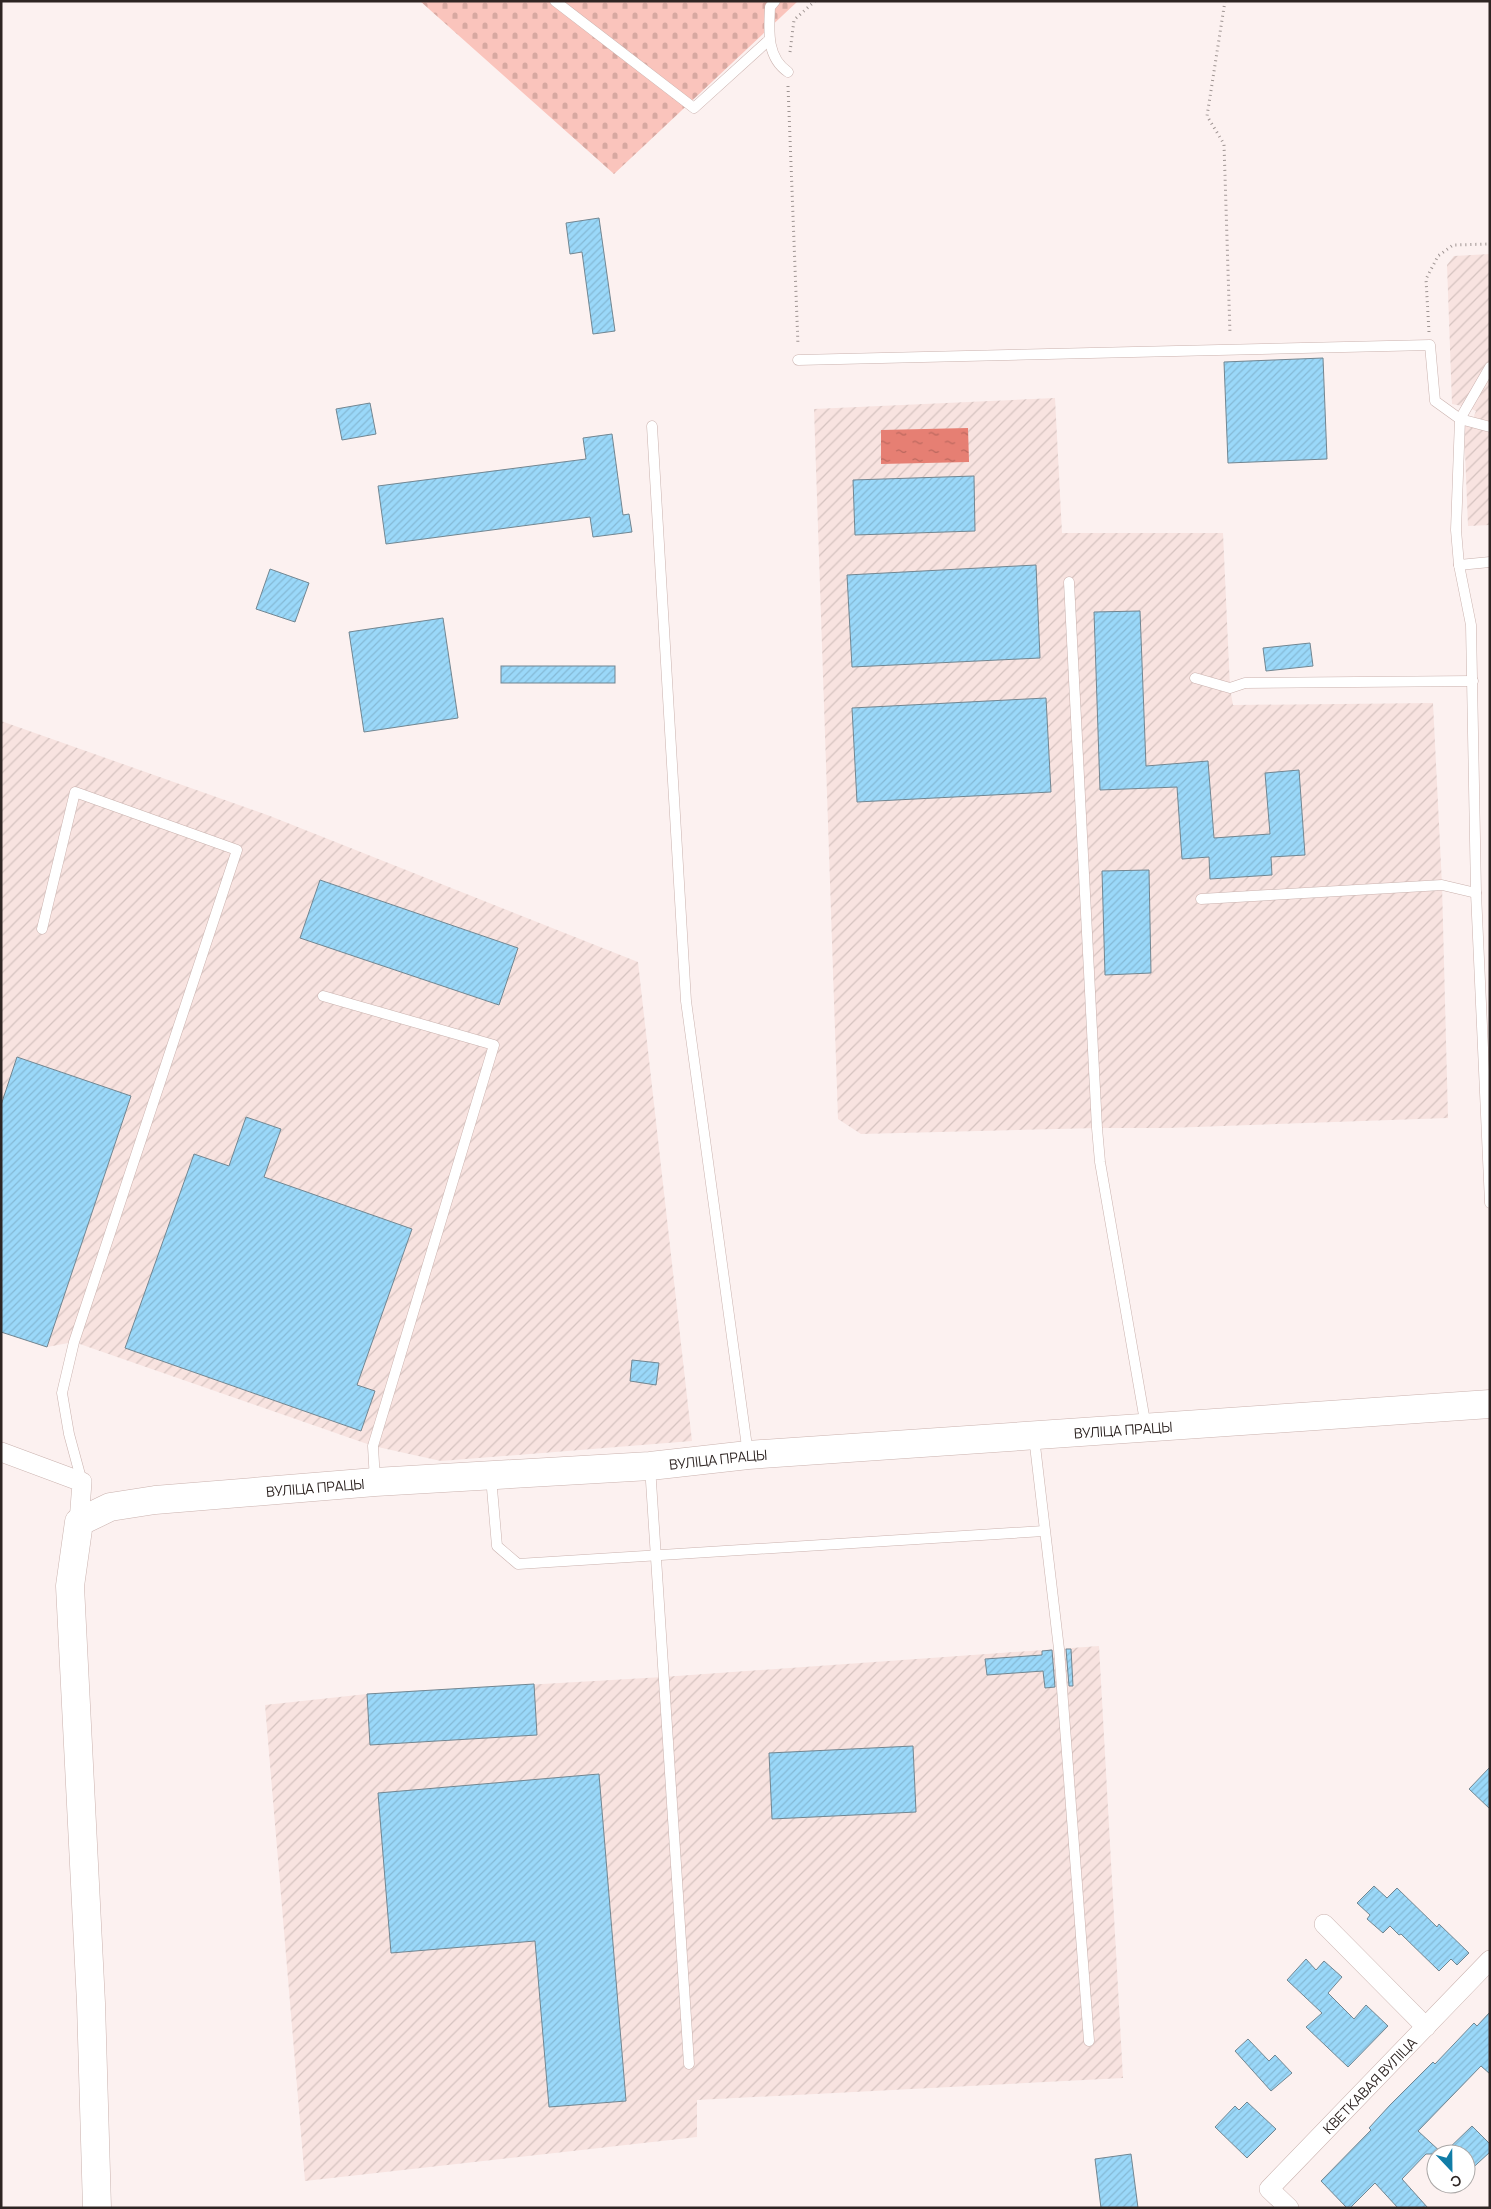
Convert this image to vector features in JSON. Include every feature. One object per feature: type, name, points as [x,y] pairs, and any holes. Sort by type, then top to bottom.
[{"type":"street","name":"ВУЛІЦА ПРАЦЫ","points":[[79,1522],[110,1507],[155,1500],[375,1482],[491,1477],[650,1466],[748,1455],[1034,1437],[1490,1404]]},
{"type":"street","points":[[1,1452],[82,1482],[79,1522],[70,1586],[91,2003],[96,2208]]},
{"type":"street","points":[[1324,1924],[1426,2027]]},
{"type":"street","name":"КВЕТКАВАЯ ВУЛІЦА","points":[[1289,2208],[1269,2189],[1490,1960]]},
{"type":"lane","points":[[555,1],[694,108],[769,40]]},
{"type":"lane","points":[[775,1],[770,7],[769,40],[778,66],[788,72]]},
{"type":"lane","points":[[798,360],[1430,345],[1435,401],[1460,419],[1490,427]]},
{"type":"lane","points":[[1490,367],[1460,419],[1456,530],[1459,565],[1471,626],[1476,893],[1488,1123],[1490,1203]]},
{"type":"lane","points":[[652,426],[686,1001],[748,1455]]},
{"type":"lane","points":[[1459,565],[1490,562]]},
{"type":"lane","points":[[1069,582],[1096,1128],[1100,1162],[1146,1428]]},
{"type":"lane","points":[[1195,678],[1230,688],[1245,683],[1473,681]]},
{"type":"lane","points":[[42,929],[75,792],[237,850],[74,1342],[62,1393],[69,1434],[82,1482]]},
{"type":"lane","points":[[1201,899],[1442,885],[1476,893]]},
{"type":"lane","points":[[323,996],[494,1045],[373,1446],[375,1482]]},
{"type":"lane","points":[[1034,1437],[1059,1649],[1089,2040]]},
{"type":"lane","points":[[650,1466],[689,2064]]},
{"type":"lane","points":[[491,1477],[497,1546],[518,1564],[1044,1531]]},
{"type":"path","points":[[798,360],[788,72],[794,20],[815,1]]},
{"type":"path","points":[[1225,1],[1207,116],[1224,144],[1231,350]]},
{"type":"path","points":[[1430,345],[1426,279],[1438,256],[1453,245],[1490,244]]},
{"type":"shaded area","points":[[1490,254],[1490,525],[1468,526],[1464,427],[1472,421],[1476,411],[1452,404],[1447,265],[1454,256]]},
{"type":"shaded area","points":[[1055,398],[1062,533],[1223,533],[1230,688],[1233,705],[1433,703],[1442,885],[1448,1118],[1168,1128],[861,1134],[838,1119],[814,409]]},
{"type":"shaded area","points":[[1,721],[270,816],[638,962],[692,1441],[441,1461],[373,1446],[74,1342],[47,1347],[1,1332]]},
{"type":"shaded area","points":[[1099,1646],[1123,2078],[697,2100],[697,2137],[305,2181],[265,1705],[367,1694],[663,1677]]},
{"type":"green space","points":[[420,1],[798,1],[614,174]]},
{"type":"water","points":[[968,428],[969,462],[881,464],[881,430]]},
{"type":"building","points":[[599,218],[615,331],[593,334],[582,252],[570,254],[566,223]]},
{"type":"building","points":[[1323,358],[1327,459],[1228,463],[1224,362]]},
{"type":"building","points":[[370,403],[376,434],[342,440],[336,409]]},
{"type":"building","points":[[612,434],[623,515],[629,514],[632,532],[593,537],[590,517],[386,544],[378,486],[586,459],[583,438]]},
{"type":"building","points":[[974,476],[975,531],[855,535],[853,480]]},
{"type":"building","points":[[1036,565],[1040,658],[852,667],[847,575]]},
{"type":"building","points":[[270,569],[309,583],[295,622],[256,609]]},
{"type":"building","points":[[1140,611],[1146,766],[1208,761],[1214,838],[1270,834],[1265,773],[1299,770],[1305,855],[1271,857],[1272,875],[1210,879],[1209,857],[1182,859],[1177,787],[1100,790],[1094,612]]},
{"type":"building","points":[[443,618],[458,718],[364,732],[349,632]]},
{"type":"building","points":[[1310,643],[1313,666],[1266,671],[1263,648]]},
{"type":"building","points":[[501,666],[615,666],[615,683],[501,683]]},
{"type":"building","points":[[1046,698],[1051,792],[857,802],[852,708]]},
{"type":"building","points":[[1149,870],[1151,973],[1105,975],[1102,871]]},
{"type":"building","points":[[320,880],[518,948],[499,1005],[300,938]]},
{"type":"building","points":[[17,1057],[131,1096],[47,1347],[1,1332],[1,1105]]},
{"type":"building","points":[[246,1117],[281,1129],[264,1177],[412,1229],[357,1385],[375,1391],[361,1431],[125,1348],[194,1154],[229,1166]]},
{"type":"building","points":[[632,1360],[659,1363],[656,1385],[630,1381]]},
{"type":"building","points":[[1066,1649],[1071,1649],[1073,1686],[1069,1686]]},
{"type":"building","points":[[1052,1650],[1055,1687],[1045,1688],[1043,1671],[987,1675],[985,1659],[1042,1655],[1042,1651]]},
{"type":"building","points":[[534,1684],[537,1735],[370,1745],[367,1694]]},
{"type":"building","points":[[913,1746],[916,1812],[772,1819],[769,1753]]},
{"type":"building","points":[[1490,1767],[1490,1809],[1469,1789]]},
{"type":"building","points":[[599,1774],[626,2101],[549,2107],[535,1941],[391,1953],[378,1793]]},
{"type":"building","points":[[1374,1886],[1387,1898],[1397,1888],[1437,1927],[1439,1924],[1469,1953],[1457,1965],[1451,1959],[1439,1971],[1401,1934],[1399,1935],[1390,1926],[1383,1933],[1367,1919],[1370,1915],[1357,1903]]},
{"type":"building","points":[[1306,1959],[1316,1970],[1324,1961],[1342,1977],[1328,1993],[1354,2019],[1366,2005],[1388,2026],[1348,2067],[1306,2027],[1322,2013],[1287,1980]]},
{"type":"building","points":[[1490,2012],[1490,2074],[1481,2066],[1418,2131],[1432,2144],[1426,2144],[1426,2154],[1402,2179],[1428,2208],[1398,2208],[1375,2183],[1350,2208],[1347,2208],[1321,2181],[1371,2130],[1369,2128],[1390,2105],[1433,2062],[1435,2064],[1474,2023],[1477,2026]]},
{"type":"building","points":[[1248,2039],[1269,2061],[1275,2055],[1292,2073],[1271,2091],[1235,2051]]},
{"type":"building","points":[[1247,2102],[1276,2129],[1247,2158],[1215,2127],[1235,2106],[1239,2110]]},
{"type":"building","points":[[1472,2126],[1490,2144],[1490,2152],[1476,2165],[1476,2144],[1453,2144]]},
{"type":"building","points":[[1131,2154],[1138,2208],[1101,2208],[1095,2159]]}]
